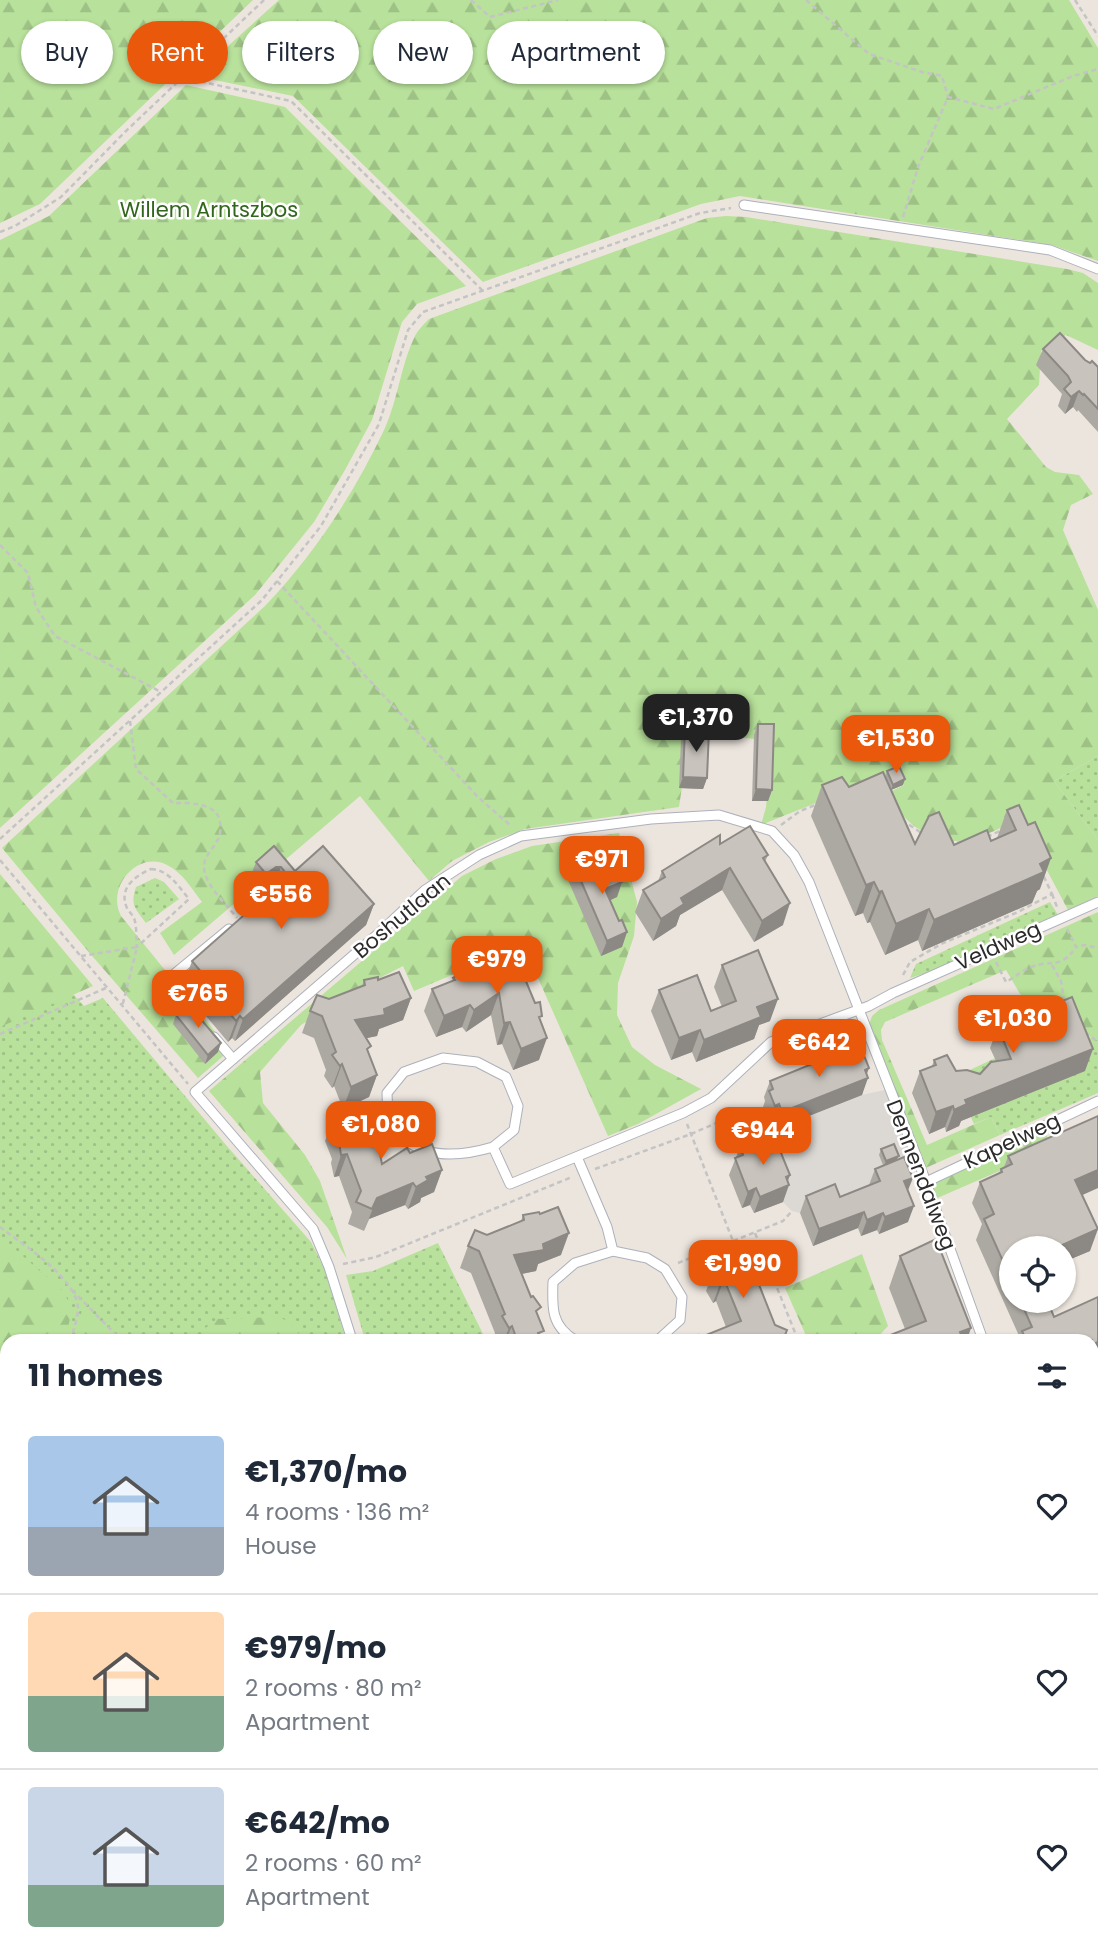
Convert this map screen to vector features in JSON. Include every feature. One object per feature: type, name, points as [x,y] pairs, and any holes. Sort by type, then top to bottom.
[{"type":"lane","points":[[744,205],[1050,250],[1098,270]]},
{"type":"lane","name":"Boshutlaan","points":[[195,1091],[379,934],[425,890],[479,855],[522,836],[651,819],[719,815],[772,831]]},
{"type":"lane","points":[[772,831],[794,855],[809,882],[859,1009]]},
{"type":"lane","name":"Veldweg","points":[[493,1147],[510,1184],[577,1157],[683,1114],[710,1098],[771,1042],[869,1006],[1098,902]]},
{"type":"lane","points":[[201,1021],[167,980],[239,921]]},
{"type":"lane","name":"Dennendalweg","points":[[859,1009],[981,1334]]},
{"type":"lane","points":[[209,1031],[233,1059]]},
{"type":"lane","points":[[443,1058],[478,1062],[506,1077],[518,1106],[514,1130],[493,1147],[463,1155],[435,1152],[409,1142],[388,1121],[387,1093],[404,1072],[443,1058]]},
{"type":"lane","points":[[195,1091],[313,1229],[329,1267],[350,1334]]},
{"type":"lane","name":"Kapelweg","points":[[926,1182],[1098,1101]]},
{"type":"lane","points":[[577,1157],[607,1227],[612,1251]]},
{"type":"lane","points":[[565,1334],[552,1310],[553,1282],[575,1263],[612,1251],[647,1258],[665,1269],[682,1297],[680,1320],[665,1334]]},
{"type":"path","points":[[228,35],[264,0]]},
{"type":"path","points":[[471,0],[490,17],[558,0]]},
{"type":"path","points":[[806,0],[869,54],[942,76],[948,97],[914,178],[900,228]]},
{"type":"path","points":[[1075,0],[1098,36]]},
{"type":"path","points":[[948,97],[994,109],[1073,75],[1098,69]]},
{"type":"path","points":[[0,232],[15,226],[61,197],[177,84]]},
{"type":"path","points":[[212,84],[291,101],[483,291]]},
{"type":"path","points":[[0,839],[262,600],[321,526],[379,424],[408,330],[424,312],[700,213],[744,205]]},
{"type":"path","points":[[0,545],[28,573],[36,607],[55,636],[161,691]]},
{"type":"path","points":[[277,581],[478,797],[522,836]]},
{"type":"path","points":[[130,721],[136,769],[173,803],[208,806],[218,815],[220,833],[206,856],[206,878],[239,921]]},
{"type":"path","points":[[772,831],[800,811],[822,802]]},
{"type":"path","points":[[897,811],[902,820],[925,835]]},
{"type":"path","points":[[976,839],[1002,831]]},
{"type":"path","points":[[943,841],[962,843]]},
{"type":"path","points":[[0,860],[195,1091]]},
{"type":"path","points":[[81,956],[136,947],[189,899],[172,878],[161,870],[151,869],[129,883],[124,895],[126,907],[134,918],[136,947],[122,1007]]},
{"type":"path","points":[[893,993],[910,962],[941,944],[1018,912],[1052,894],[1042,873]]},
{"type":"path","points":[[1062,918],[1076,947]]},
{"type":"path","points":[[1076,947],[1098,948]]},
{"type":"path","points":[[989,950],[1006,982],[1032,966],[1052,965],[1069,957],[1076,947]]},
{"type":"path","points":[[1052,965],[1061,981],[1063,1000]]},
{"type":"path","points":[[0,1034],[106,988]]},
{"type":"path","points":[[1084,1031],[1098,1042]]},
{"type":"path","points":[[683,1114],[733,1241]]},
{"type":"path","points":[[329,1267],[376,1257],[583,1173],[721,1121],[768,1136]]},
{"type":"path","points":[[665,1269],[783,1221],[792,1211]]},
{"type":"path","points":[[0,1227],[53,1268],[115,1334]]},
{"type":"path","points":[[755,1233],[796,1334]]},
{"type":"path","points":[[69,1287],[78,1308],[72,1334]]},
{"type":"green space","points":[[0,0],[253,0],[228,24],[228,21],[127,21],[127,84],[165,84],[40,204],[0,223]]},
{"type":"green space","points":[[279,0],[1069,0],[1098,48],[1098,261],[1052,245],[740,196],[701,204],[483,282],[293,96],[228,83],[228,46],[242,33],[242,84],[359,84],[359,21],[256,21]]},
{"type":"green space","name":"Willem Arntszbos","points":[[186,85],[285,107],[466,286],[417,304],[402,322],[372,420],[314,522],[255,595],[0,828],[0,240],[49,216]]},
{"type":"green space","points":[[726,216],[1067,269],[1083,273],[1098,283],[1098,350],[1066,335],[1041,351],[1039,385],[1007,419],[1046,467],[1055,472],[1079,475],[1093,494],[1071,505],[1063,530],[1098,610],[1098,756],[1054,781],[1098,840],[1098,896],[1068,910],[1024,827],[1016,822],[980,837],[958,841],[936,837],[916,827],[907,820],[895,801],[892,791],[904,785],[896,771],[761,825],[766,807],[772,741],[745,738],[689,740],[679,807],[525,829],[489,842],[452,861],[429,881],[360,796],[174,955],[160,933],[202,902],[177,872],[156,862],[135,867],[121,884],[117,905],[121,916],[230,1050],[198,1078],[2,848],[265,606],[300,566],[347,499],[373,452],[389,417],[410,347],[429,319],[707,218]]},
{"type":"green space","points":[[1098,756],[1098,840],[1054,781]]},
{"type":"green space","points":[[619,833],[637,902],[634,936],[618,983],[617,1015],[632,1047],[655,1065],[701,1089],[638,1124],[608,1136],[534,969],[513,955],[497,956],[414,991],[403,966],[360,988],[301,1025],[260,1072],[263,1103],[305,1155],[320,1181],[347,1259],[327,1227],[209,1091],[462,876],[496,859],[532,846]]},
{"type":"green space","points":[[0,874],[93,986],[0,1027]]},
{"type":"green space","points":[[155,878],[164,882],[179,899],[146,923],[135,906],[134,893],[136,887]]},
{"type":"green space","points":[[1050,902],[1058,915],[932,971],[910,978],[916,964]]},
{"type":"green space","points":[[1098,912],[1098,1040],[1044,1018],[1020,994],[1006,970],[885,1022],[881,1030],[882,1040],[927,1145],[991,1117],[1000,1135],[921,1170],[869,1025],[872,1016],[879,1010]]},
{"type":"green space","points":[[0,913],[84,1006],[103,998],[311,1242],[325,1270],[344,1334],[0,1334]]},
{"type":"green space","points":[[1072,1031],[1098,1040],[1098,1093],[1000,1135],[991,1117],[974,1124],[953,1078],[1042,1036]]},
{"type":"green space","points":[[1045,1130],[1048,1139],[1043,1152],[935,1199],[928,1182]]},
{"type":"green space","points":[[0,1236],[64,1292],[72,1310],[66,1334],[0,1334]]},
{"type":"green space","points":[[438,1243],[483,1334],[363,1334],[346,1275],[373,1271]]},
{"type":"green space","points":[[862,1254],[888,1326],[881,1334],[805,1334],[785,1288]]},
{"type":"green space","points":[[82,1309],[105,1334],[77,1334]]},
{"type":"green space","points":[[278,1317],[288,1321],[299,1334],[204,1334],[204,1329],[218,1319]]},
{"type":"shaded area","points":[[889,1089],[919,1163],[800,1213],[792,1211],[783,1202],[780,1193],[767,1136],[769,1122],[773,1121],[777,1129],[862,1095]]},
{"type":"building","points":[[1060,333],[1085,360],[1090,363],[1092,361],[1098,367],[1098,409],[1079,391],[1071,397],[1064,389],[1071,382],[1068,376],[1043,349]]},
{"type":"building","points":[[758,724],[774,724],[772,790],[756,789]]},
{"type":"building","points":[[685,729],[709,730],[707,778],[683,777]]},
{"type":"building","points":[[899,766],[905,779],[893,785],[887,771]]},
{"type":"building","points":[[883,772],[915,844],[929,816],[939,812],[954,845],[987,830],[991,841],[1016,830],[1007,810],[1019,805],[1028,825],[1035,822],[1051,858],[1040,864],[1044,872],[934,920],[929,909],[896,924],[882,891],[879,892],[874,882],[866,885],[822,785],[842,777],[849,787]]},
{"type":"building","points":[[750,826],[768,855],[763,858],[790,903],[762,921],[730,868],[681,898],[684,904],[661,919],[643,890],[665,877],[662,871],[720,835],[720,844]]},
{"type":"building","points":[[274,846],[295,871],[323,846],[374,904],[243,1019],[240,1016],[236,1021],[204,982],[207,979],[192,961],[283,878],[285,872],[281,867],[276,867],[266,874],[256,862]]},
{"type":"building","points":[[591,857],[597,871],[614,864],[622,882],[605,889],[619,921],[622,920],[627,932],[607,941],[574,865]]},
{"type":"building","points":[[508,949],[525,956],[520,967],[535,1003],[540,1002],[542,1016],[539,1017],[547,1038],[521,1049],[510,1022],[504,1023],[499,993],[474,1010],[470,1005],[444,1016],[432,989],[455,980],[453,978],[473,964],[476,971],[503,960]]},
{"type":"building","points":[[758,950],[778,999],[757,1007],[761,1017],[704,1040],[700,1030],[679,1038],[659,990],[697,975],[711,1011],[736,1001],[722,965]]},
{"type":"building","points":[[399,972],[411,998],[384,1009],[385,1015],[355,1020],[371,1046],[367,1049],[377,1075],[351,1087],[342,1064],[340,1066],[332,1055],[336,1052],[322,1016],[310,1011],[317,995],[329,999],[365,985],[364,980],[378,977],[378,980]]},
{"type":"building","points":[[1072,997],[1093,1049],[965,1100],[967,1104],[954,1110],[953,1106],[936,1112],[920,1071],[936,1065],[934,1060],[947,1055],[956,1071],[967,1070],[980,1074],[991,1062],[1011,1059],[998,1027]]},
{"type":"building","points":[[188,1004],[221,1043],[208,1055],[176,1015]]},
{"type":"building","points":[[856,1046],[859,1055],[863,1053],[869,1068],[865,1070],[868,1078],[782,1112],[779,1104],[775,1106],[769,1091],[773,1089],[770,1081]]},
{"type":"building","points":[[360,1108],[370,1136],[376,1134],[382,1164],[407,1148],[410,1153],[432,1144],[442,1170],[426,1177],[428,1180],[416,1187],[413,1183],[377,1198],[372,1209],[356,1202],[361,1191],[347,1154],[341,1155],[339,1142],[342,1141],[333,1120]]},
{"type":"building","points":[[1098,1116],[1098,1170],[1075,1180],[1098,1229],[1076,1239],[1076,1236],[999,1236],[999,1252],[984,1219],[994,1214],[980,1182],[1012,1164],[1008,1156]]},
{"type":"building","points":[[769,1135],[773,1144],[777,1142],[790,1175],[786,1177],[789,1185],[760,1197],[756,1188],[748,1192],[735,1158],[743,1155],[740,1147]]},
{"type":"building","points":[[894,1144],[899,1156],[886,1161],[881,1149]]},
{"type":"building","points":[[904,1157],[913,1178],[904,1181],[914,1206],[885,1217],[883,1213],[867,1220],[864,1212],[819,1229],[806,1196],[835,1184],[840,1197],[880,1181],[875,1169]]},
{"type":"building","points":[[558,1207],[569,1233],[543,1244],[544,1250],[514,1255],[531,1297],[533,1296],[541,1307],[536,1311],[544,1331],[538,1334],[515,1334],[512,1326],[509,1328],[502,1316],[505,1314],[479,1251],[468,1246],[475,1230],[487,1235],[524,1220],[523,1215],[540,1214]]},
{"type":"building","points":[[936,1239],[971,1328],[960,1332],[961,1334],[893,1334],[926,1321],[900,1256]]},
{"type":"building","points":[[740,1243],[743,1250],[746,1249],[753,1260],[750,1262],[775,1325],[787,1330],[785,1334],[709,1334],[741,1321],[724,1279],[721,1281],[714,1269],[719,1266],[713,1253],[723,1247]]},
{"type":"building","points":[[1098,1297],[1098,1334],[1023,1334],[1022,1331],[1032,1327],[1026,1313],[1052,1313],[1054,1317],[1063,1313],[1076,1313],[1076,1307]]}]
